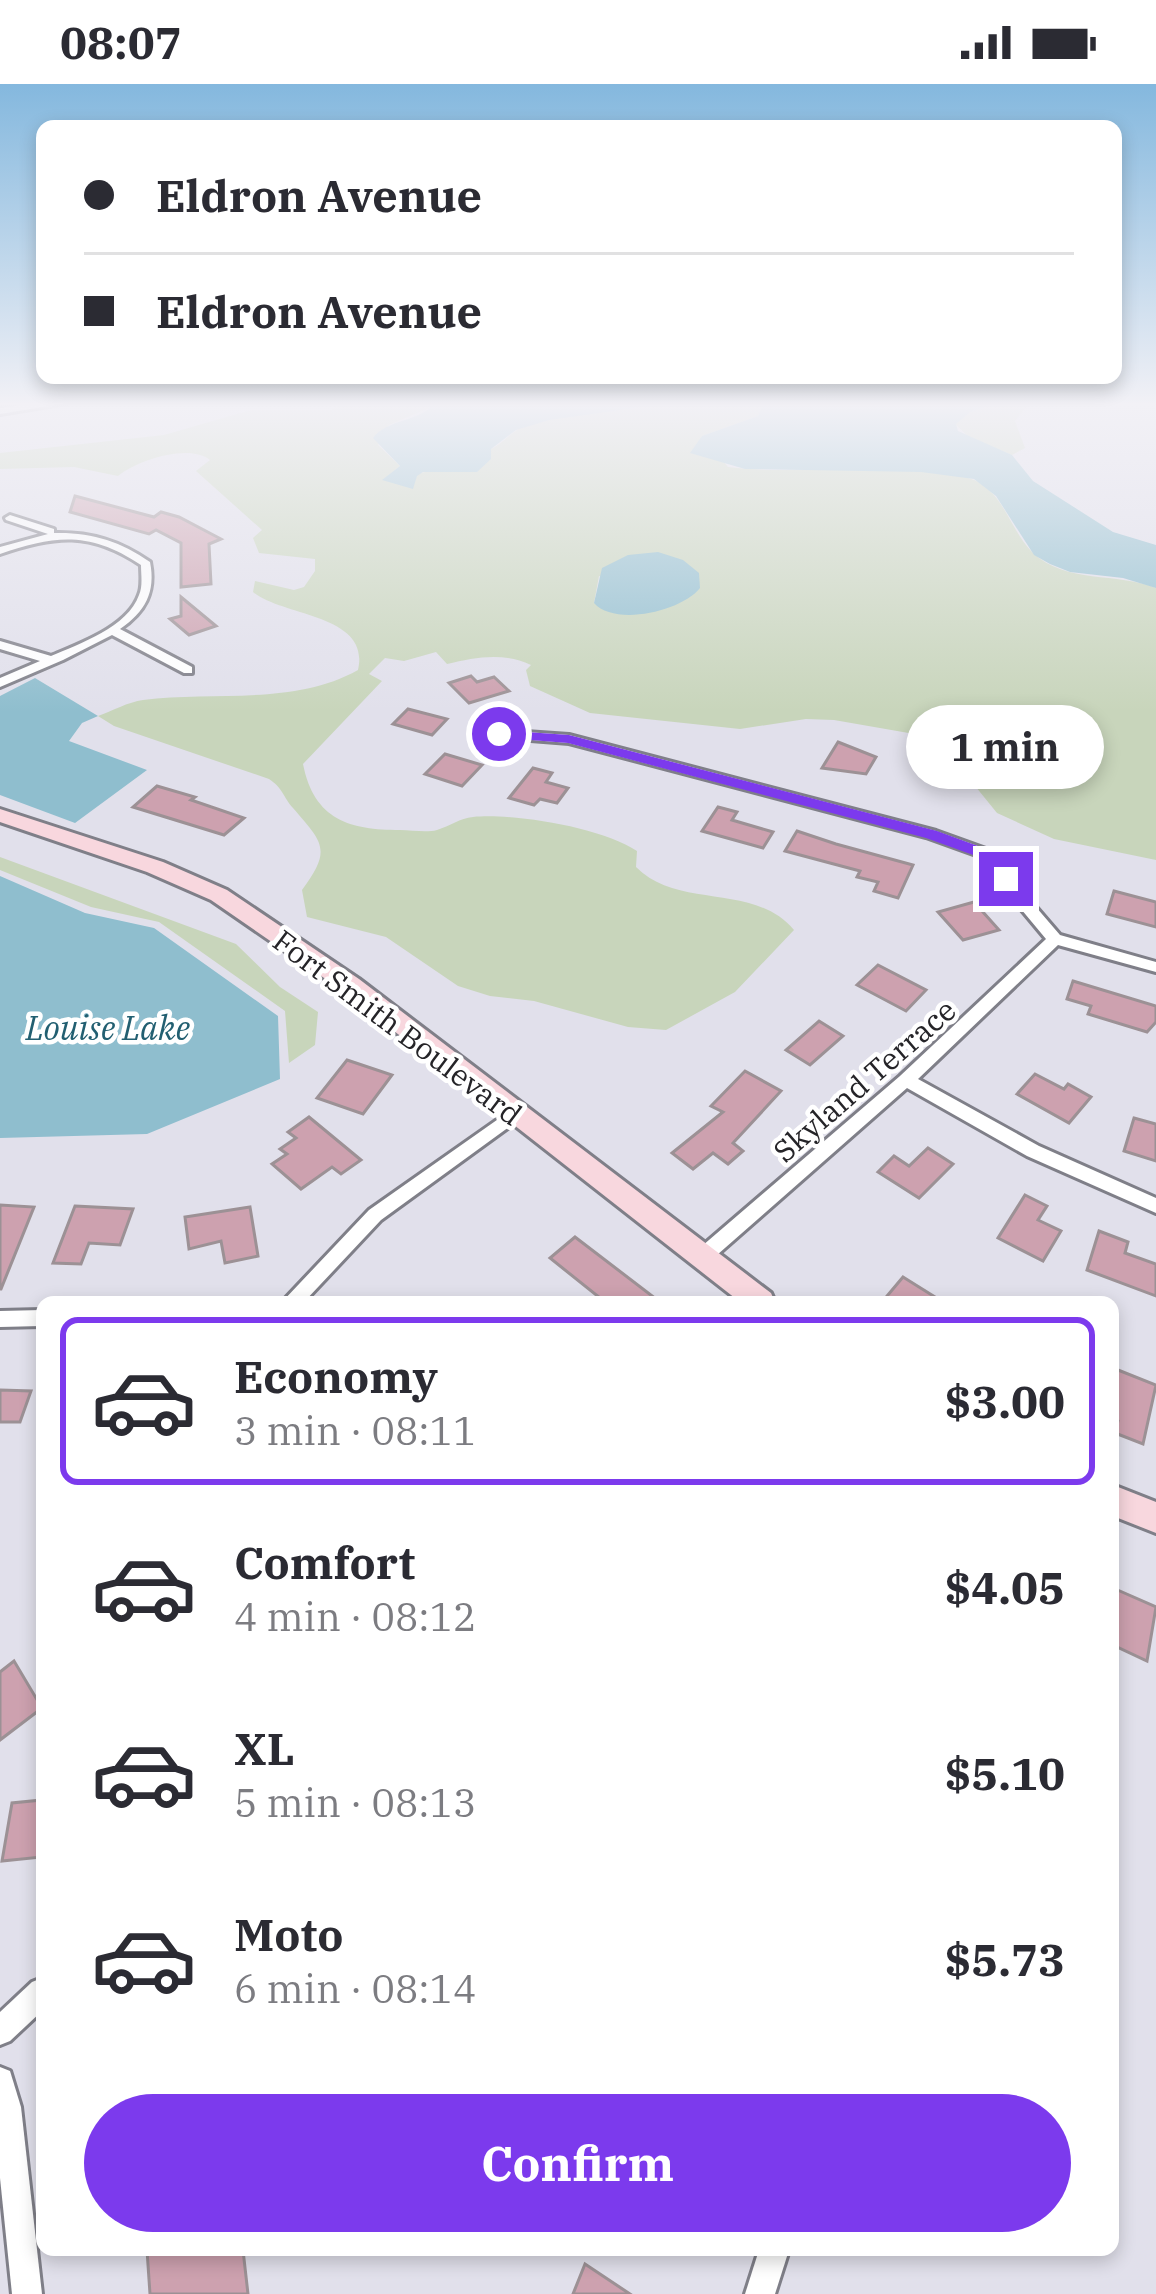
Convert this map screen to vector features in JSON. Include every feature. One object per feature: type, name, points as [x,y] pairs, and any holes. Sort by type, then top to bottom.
[{"type":"street","points":[[0,683],[112,630],[135,614],[146,592],[146,564],[128,549],[10,518]]},
{"type":"street","points":[[0,550],[55,532]]},
{"type":"street","points":[[112,630],[188,670]]},
{"type":"street","points":[[0,646],[47,659]]},
{"type":"street","points":[[499,734],[569,739],[891,823],[981,852],[1055,939],[1156,967]]},
{"type":"street","name":"Fort Smith Boulevard","points":[[0,815],[219,895],[351,985],[753,1296]]},
{"type":"street","name":"Skyland Terrace","points":[[702,1257],[907,1080],[1055,939]]},
{"type":"street","points":[[907,1080],[1033,1151],[1156,1206]]},
{"type":"street","points":[[298,1296],[375,1215],[514,1114]]},
{"type":"street","points":[[0,1319],[36,1318]]},
{"type":"street","points":[[1119,1503],[1156,1518]]},
{"type":"street","points":[[0,2031],[36,1998]]},
{"type":"street","points":[[0,2081],[7,2107],[26,2294]]},
{"type":"street","points":[[760,2294],[772,2256]]},
{"type":"green space","points":[[234,505],[1001,505],[1025,544],[1046,563],[1156,588],[1156,860],[1054,839],[997,813],[954,760],[920,735],[834,720],[806,719],[740,729],[590,713],[530,686],[526,670],[531,665],[510,658],[447,664],[436,652],[404,661],[385,658],[369,674],[382,681],[303,764],[316,798],[337,818],[382,829],[433,831],[468,818],[491,816],[581,829],[637,851],[636,867],[653,880],[758,906],[794,930],[735,992],[666,1030],[628,1027],[458,986],[386,937],[307,917],[302,890],[318,865],[320,846],[269,779],[114,726],[98,716],[143,700],[307,689],[358,670],[358,652],[338,627],[253,592],[255,581],[294,590],[304,587],[315,571],[315,559],[259,553],[253,538],[262,530]],"holes":[[[599,576],[678,602],[629,613],[594,603]]]},
{"type":"green space","points":[[0,857],[236,944],[280,987],[318,1012],[315,1045],[289,1063],[285,1011],[159,922],[91,907],[0,870]]},
{"type":"water","points":[[1002,505],[1071,505],[1113,532],[1156,545],[1156,588],[1123,578],[1070,572],[1034,555]]},
{"type":"water","points":[[658,552],[683,560],[699,573],[700,588],[679,603],[648,613],[617,614],[594,603],[602,568],[628,555]]},
{"type":"water","points":[[35,678],[98,716],[82,723],[69,741],[147,770],[75,823],[0,795],[0,696]]},
{"type":"water","name":"Louise Lake","points":[[0,876],[85,913],[154,928],[278,1016],[280,1079],[147,1134],[0,1138]]},
{"type":"building","points":[[72,505],[109,505],[154,517],[161,512],[179,517],[221,539],[209,544],[211,584],[181,587],[181,543],[156,530],[149,534],[70,512]]},
{"type":"building","points":[[181,597],[216,626],[189,635],[170,619],[181,616]]},
{"type":"building","points":[[471,676],[477,682],[494,677],[509,691],[469,703],[449,683]]},
{"type":"building","points":[[408,709],[447,719],[432,735],[393,724]]},
{"type":"building","points":[[838,742],[876,757],[866,774],[822,768]]},
{"type":"building","points":[[445,754],[482,765],[462,786],[425,774]]},
{"type":"building","points":[[533,768],[552,773],[546,782],[568,788],[557,803],[540,799],[534,805],[509,798]]},
{"type":"building","points":[[157,786],[244,818],[224,835],[133,807]]},
{"type":"building","points":[[718,807],[737,812],[732,820],[773,832],[763,848],[702,831]]},
{"type":"building","points":[[797,831],[913,865],[898,898],[874,891],[878,882],[857,877],[860,871],[785,851]]},
{"type":"building","points":[[1114,891],[1156,902],[1156,927],[1107,914]]},
{"type":"building","points":[[974,902],[999,930],[963,940],[938,912]]},
{"type":"building","points":[[878,965],[926,990],[906,1011],[857,985]]},
{"type":"building","points":[[1073,981],[1156,1006],[1156,1022],[1147,1032],[1088,1014],[1091,1006],[1067,999]]},
{"type":"building","points":[[819,1021],[843,1036],[810,1065],[786,1050]]},
{"type":"building","points":[[347,1060],[392,1075],[363,1114],[317,1098]]},
{"type":"building","points":[[745,1071],[781,1091],[733,1143],[743,1151],[728,1164],[713,1153],[693,1169],[672,1153],[723,1112],[711,1106]]},
{"type":"building","points":[[1035,1074],[1091,1097],[1069,1123],[1017,1094]]},
{"type":"building","points":[[309,1117],[361,1160],[341,1174],[332,1167],[301,1189],[272,1164],[287,1154],[280,1149],[296,1138],[288,1132]]},
{"type":"building","points":[[1134,1118],[1156,1124],[1156,1161],[1124,1151]]},
{"type":"building","points":[[928,1148],[953,1164],[919,1198],[878,1172],[894,1156],[909,1166]]},
{"type":"building","points":[[1025,1195],[1047,1206],[1038,1220],[1061,1231],[1043,1261],[998,1238]]},
{"type":"building","points":[[0,1205],[34,1207],[1,1289],[0,1289]]},
{"type":"building","points":[[75,1206],[133,1209],[120,1245],[89,1243],[81,1264],[53,1263]]},
{"type":"building","points":[[250,1207],[258,1256],[225,1263],[221,1241],[189,1249],[185,1217]]},
{"type":"building","points":[[1099,1231],[1128,1242],[1125,1253],[1156,1264],[1156,1296],[1087,1270]]},
{"type":"building","points":[[575,1237],[652,1296],[598,1296],[550,1258]]},
{"type":"building","points":[[903,1277],[933,1296],[887,1296]]},
{"type":"building","points":[[1119,1370],[1156,1385],[1143,1444],[1119,1435]]},
{"type":"building","points":[[0,1390],[31,1391],[20,1422],[0,1422]]},
{"type":"building","points":[[1119,1591],[1156,1607],[1147,1661],[1119,1648]]},
{"type":"building","points":[[14,1661],[36,1698],[36,1713],[0,1740],[0,1672]]},
{"type":"building","points":[[36,1801],[36,1858],[2,1861],[12,1803]]},
{"type":"building","points":[[147,2256],[244,2256],[248,2294],[150,2294]]},
{"type":"building","points":[[585,2264],[630,2294],[573,2294]]},
{"type":"route","points":[[499,734],[569,739],[931,834],[981,852],[1006,879]]}]
